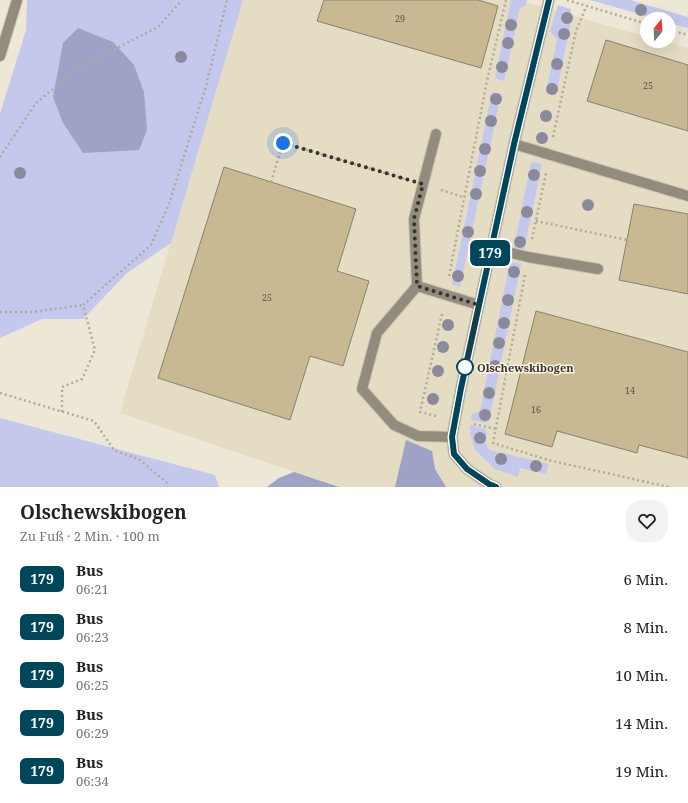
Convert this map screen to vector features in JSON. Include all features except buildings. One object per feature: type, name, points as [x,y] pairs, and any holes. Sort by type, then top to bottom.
[{"type":"street","points":[[0,56],[17,0]]},
{"type":"street","points":[[496,487],[467,469],[454,454],[452,437],[461,388],[514,144],[549,0]]},
{"type":"street","points":[[436,134],[414,219],[417,286],[377,333],[362,389],[394,425],[418,436],[452,437]]},
{"type":"street","points":[[514,144],[688,196]]},
{"type":"street","points":[[491,248],[528,257],[598,269]]},
{"type":"street","points":[[417,286],[479,305]]},
{"type":"path","points":[[0,157],[36,103],[78,68],[158,27],[182,0]]},
{"type":"path","points":[[0,312],[32,312],[83,305],[151,245],[169,204],[206,86],[227,0]]},
{"type":"path","points":[[442,417],[420,412],[446,294],[463,197],[487,81],[506,0]]},
{"type":"path","points":[[566,0],[640,22]]},
{"type":"path","points":[[586,7],[576,31],[528,257],[493,443],[548,460],[669,487]]},
{"type":"path","points":[[676,32],[688,35]]},
{"type":"path","points":[[271,182],[283,143],[463,197]]},
{"type":"path","points":[[536,221],[627,240]]},
{"type":"path","points":[[62,412],[62,387],[82,379],[94,350],[83,305]]},
{"type":"path","points":[[0,393],[94,421],[114,450],[140,460],[167,484],[168,487]]},
{"type":"path","points":[[470,423],[496,429]]},
{"type":"shaded area","points":[[27,0],[243,0],[171,243],[127,273],[83,319],[42,319],[0,338],[0,114],[26,30]]},
{"type":"shaded area","points":[[243,0],[519,0],[640,35],[640,48],[676,48],[676,45],[688,48],[688,487],[339,487],[120,413]]},
{"type":"shaded area","points":[[511,0],[527,0],[525,6],[520,8],[504,81],[495,78]]},
{"type":"shaded area","points":[[590,0],[630,0],[671,12],[640,12],[640,14]]},
{"type":"shaded area","points":[[558,5],[571,9],[570,27],[556,95],[546,93],[557,39],[550,31]]},
{"type":"shaded area","points":[[676,13],[688,17],[688,28],[676,25]]},
{"type":"shaded area","points":[[78,28],[113,42],[134,65],[144,92],[147,130],[139,150],[83,153],[63,123],[53,97],[63,43]]},
{"type":"shaded area","points":[[492,92],[501,94],[460,287],[452,285]]},
{"type":"shaded area","points":[[531,162],[542,164],[524,250],[514,247]]},
{"type":"shaded area","points":[[510,262],[521,264],[489,421],[486,423],[471,420],[472,414],[480,411]]},
{"type":"shaded area","points":[[0,418],[215,475],[219,487],[0,487]]},
{"type":"shaded area","points":[[470,425],[485,429],[487,432],[486,444],[490,450],[548,464],[546,474],[520,468],[518,477],[495,469],[475,450]]},
{"type":"shaded area","points":[[406,440],[432,451],[435,469],[446,487],[395,487]]},
{"type":"shaded area","points":[[294,472],[339,487],[267,487],[279,478]]},
{"type":"bus line","name":"179","points":[[496,487],[467,469],[454,454],[452,437],[461,388],[514,144],[549,0]]},
{"type":"place","name":"Olschewskibogen","points":[[465,367]]},
{"type":"route","points":[[283,143],[423,184],[414,219],[417,286],[479,305],[464,374],[465,367]]}]
